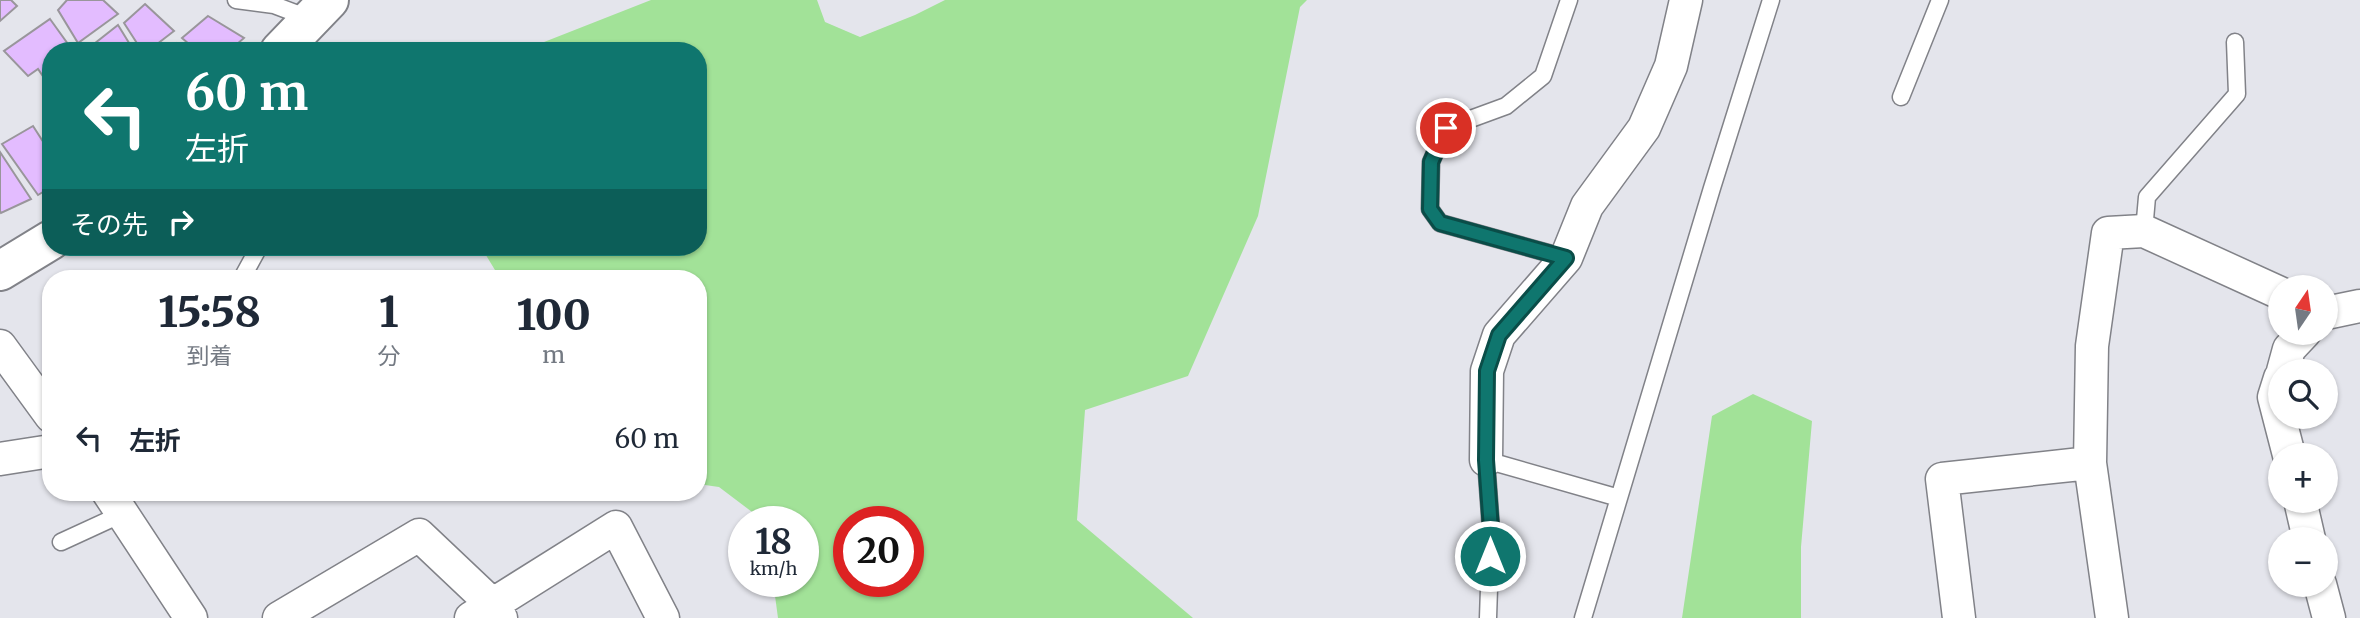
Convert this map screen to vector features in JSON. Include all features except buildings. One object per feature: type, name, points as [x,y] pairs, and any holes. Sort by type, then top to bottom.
[{"type":"street","points":[[1486,460],[1487,371],[1499,335],[1566,258],[1587,206],[1644,128],[1671,66],[1686,0]]},
{"type":"street","points":[[289,42],[321,10]]},
{"type":"street","points":[[2112,618],[2090,463],[2092,346],[2108,233],[2144,231],[2268,288]]},
{"type":"street","points":[[0,271],[42,245]]},
{"type":"street","points":[[2338,311],[2360,306]]},
{"type":"street","points":[[0,346],[42,404]]},
{"type":"street","points":[[0,459],[42,452]]},
{"type":"street","points":[[1959,618],[1942,479],[2090,463]]},
{"type":"street","points":[[116,503],[191,618]]},
{"type":"street","points":[[279,618],[419,535],[488,614],[616,527],[663,618]]},
{"type":"street","points":[[2323,597],[2329,618]]},
{"type":"lane","points":[[236,0],[321,10]]},
{"type":"lane","points":[[1566,258],[1440,223],[1430,209],[1431,162],[1446,128],[1506,106],[1543,76],[1569,0]]},
{"type":"lane","points":[[1583,618],[1712,188],[1772,0]]},
{"type":"lane","points":[[1901,97],[1940,0]]},
{"type":"lane","points":[[2144,231],[2147,197],[2237,94],[2235,42]]},
{"type":"lane","points":[[1488,618],[1491,529],[1486,460],[1619,498]]},
{"type":"lane","points":[[61,542],[116,503]]},
{"type":"green space","points":[[651,0],[817,0],[825,22],[860,37],[945,0],[1307,0],[1300,7],[1258,216],[1188,376],[1085,410],[1077,520],[1193,618],[778,618],[775,597],[819,597],[819,506],[744,506],[719,487],[707,485],[707,270],[495,270],[486,256],[707,256],[707,42],[544,42]]},
{"type":"green space","points":[[1753,394],[1812,421],[1801,547],[1801,618],[1682,618],[1712,416]]},
{"type":"route","points":[[1446,128],[1431,162],[1430,209],[1440,223],[1566,258],[1499,335],[1487,371],[1486,460],[1491,529],[1490,556]]}]
